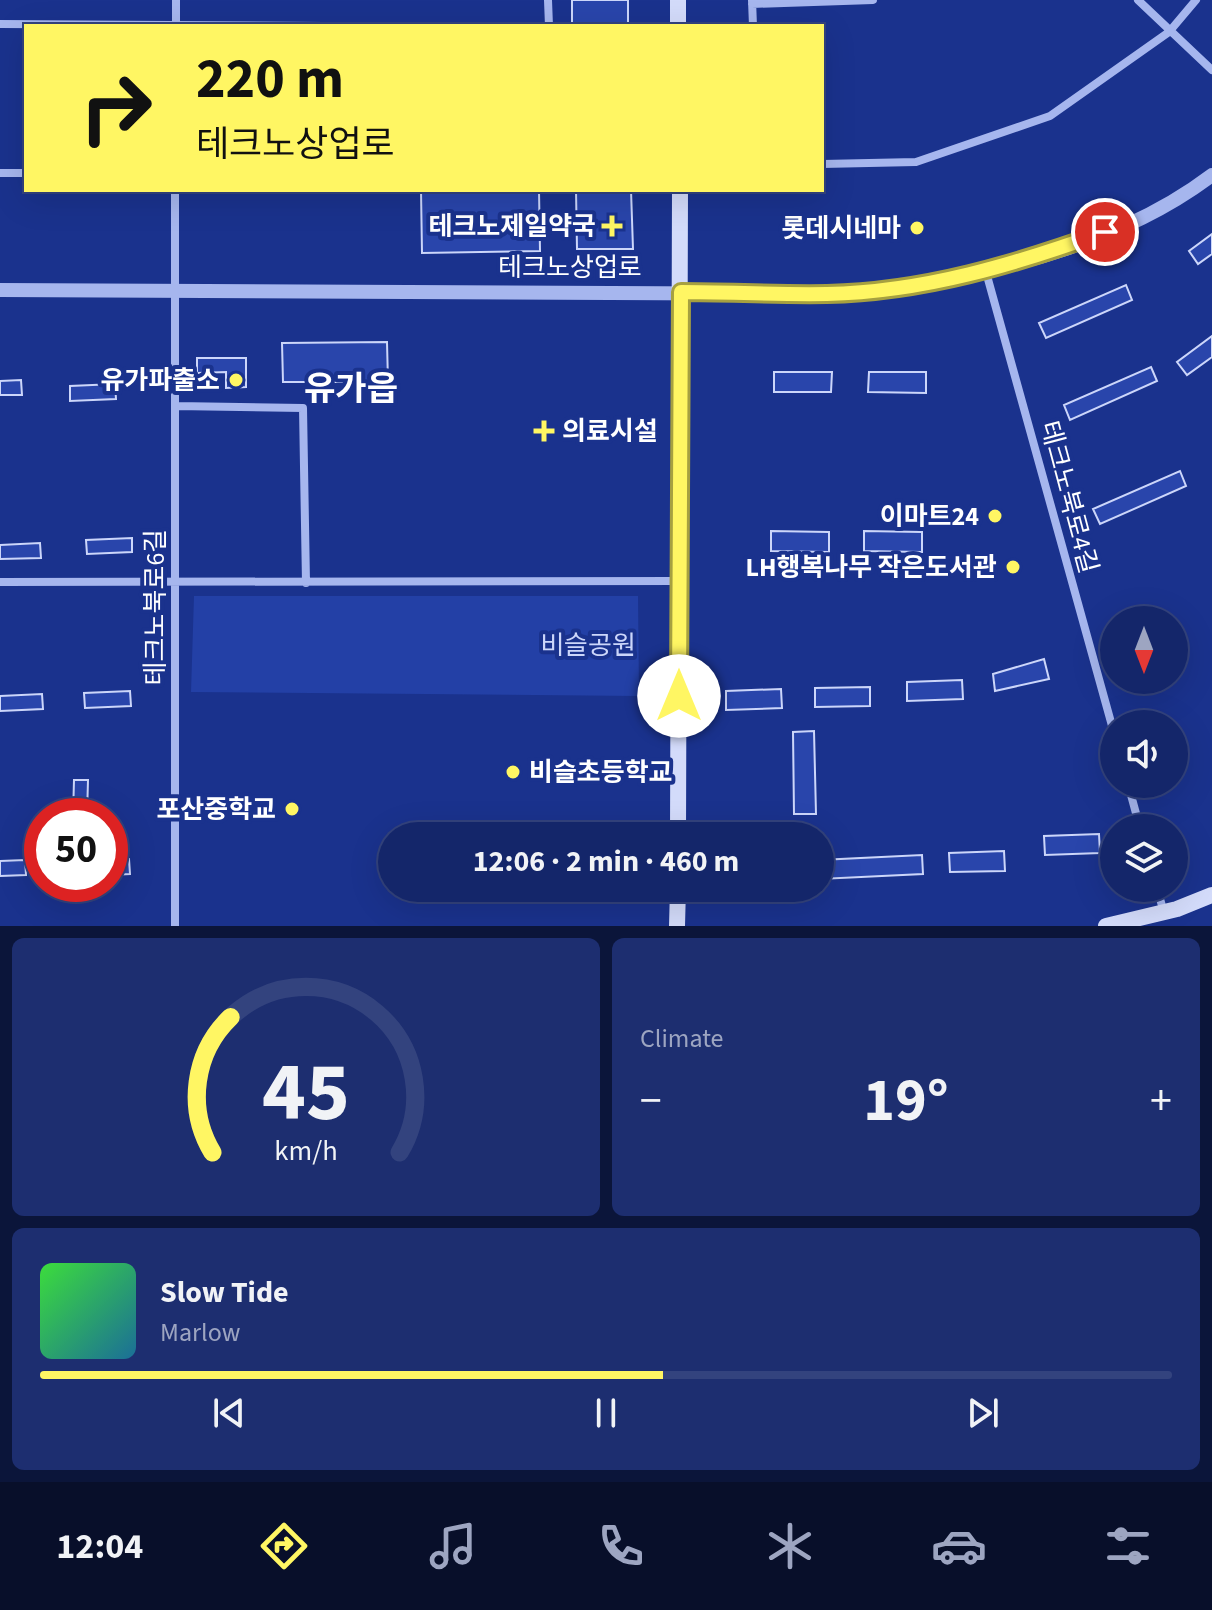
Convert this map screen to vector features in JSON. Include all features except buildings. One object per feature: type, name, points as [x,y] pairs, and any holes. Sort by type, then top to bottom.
[{"type":"main road","points":[[678,0],[678,24]]},
{"type":"main road","points":[[678,822],[680,192]]},
{"type":"main road","points":[[1106,926],[1166,919],[1212,895]]},
{"type":"main road","points":[[677,926],[678,902]]},
{"type":"street","points":[[176,0],[176,24]]},
{"type":"street","points":[[548,0],[549,24]]},
{"type":"street","points":[[753,24],[752,2],[873,0]]},
{"type":"street","points":[[1138,0],[1212,70]]},
{"type":"street","points":[[824,164],[916,162],[1050,116],[1169,32],[1196,0]]},
{"type":"street","points":[[0,24],[24,24]]},
{"type":"street","points":[[0,173],[24,173]]},
{"type":"street","name":"테크노상업로","points":[[0,290],[176,288],[829,294],[891,289],[986,272],[1127,225],[1187,194],[1212,175]]},
{"type":"street","name":"테크노북로6길","points":[[175,192],[175,926]]},
{"type":"street","name":"테크노북로4길","points":[[986,272],[1108,710]]},
{"type":"street","points":[[176,406],[303,408],[306,583]]},
{"type":"street","points":[[0,582],[680,581]]},
{"type":"green space","name":"비슬공원","points":[[194,596],[638,596],[639,696],[191,692]]},
{"type":"place","name":"테크노제일약국","points":[[612,226]]},
{"type":"place","name":"롯데시네마","points":[[917,228]]},
{"type":"place","name":"유가파출소","points":[[236,380]]},
{"type":"place","name":"의료시설","points":[[544,431]]},
{"type":"place","name":"이마트24","points":[[995,516]]},
{"type":"place","name":"LH행복나무 작은도서관","points":[[1013,567]]},
{"type":"place","name":"비슬초등학교","points":[[513,772]]},
{"type":"place","name":"포산중학교","points":[[292,809]]},
{"type":"district","name":"유가읍","points":[[351,389]]},
{"type":"route","points":[[679,696],[681,292],[829,294],[891,289],[986,272],[1105,232]]}]
